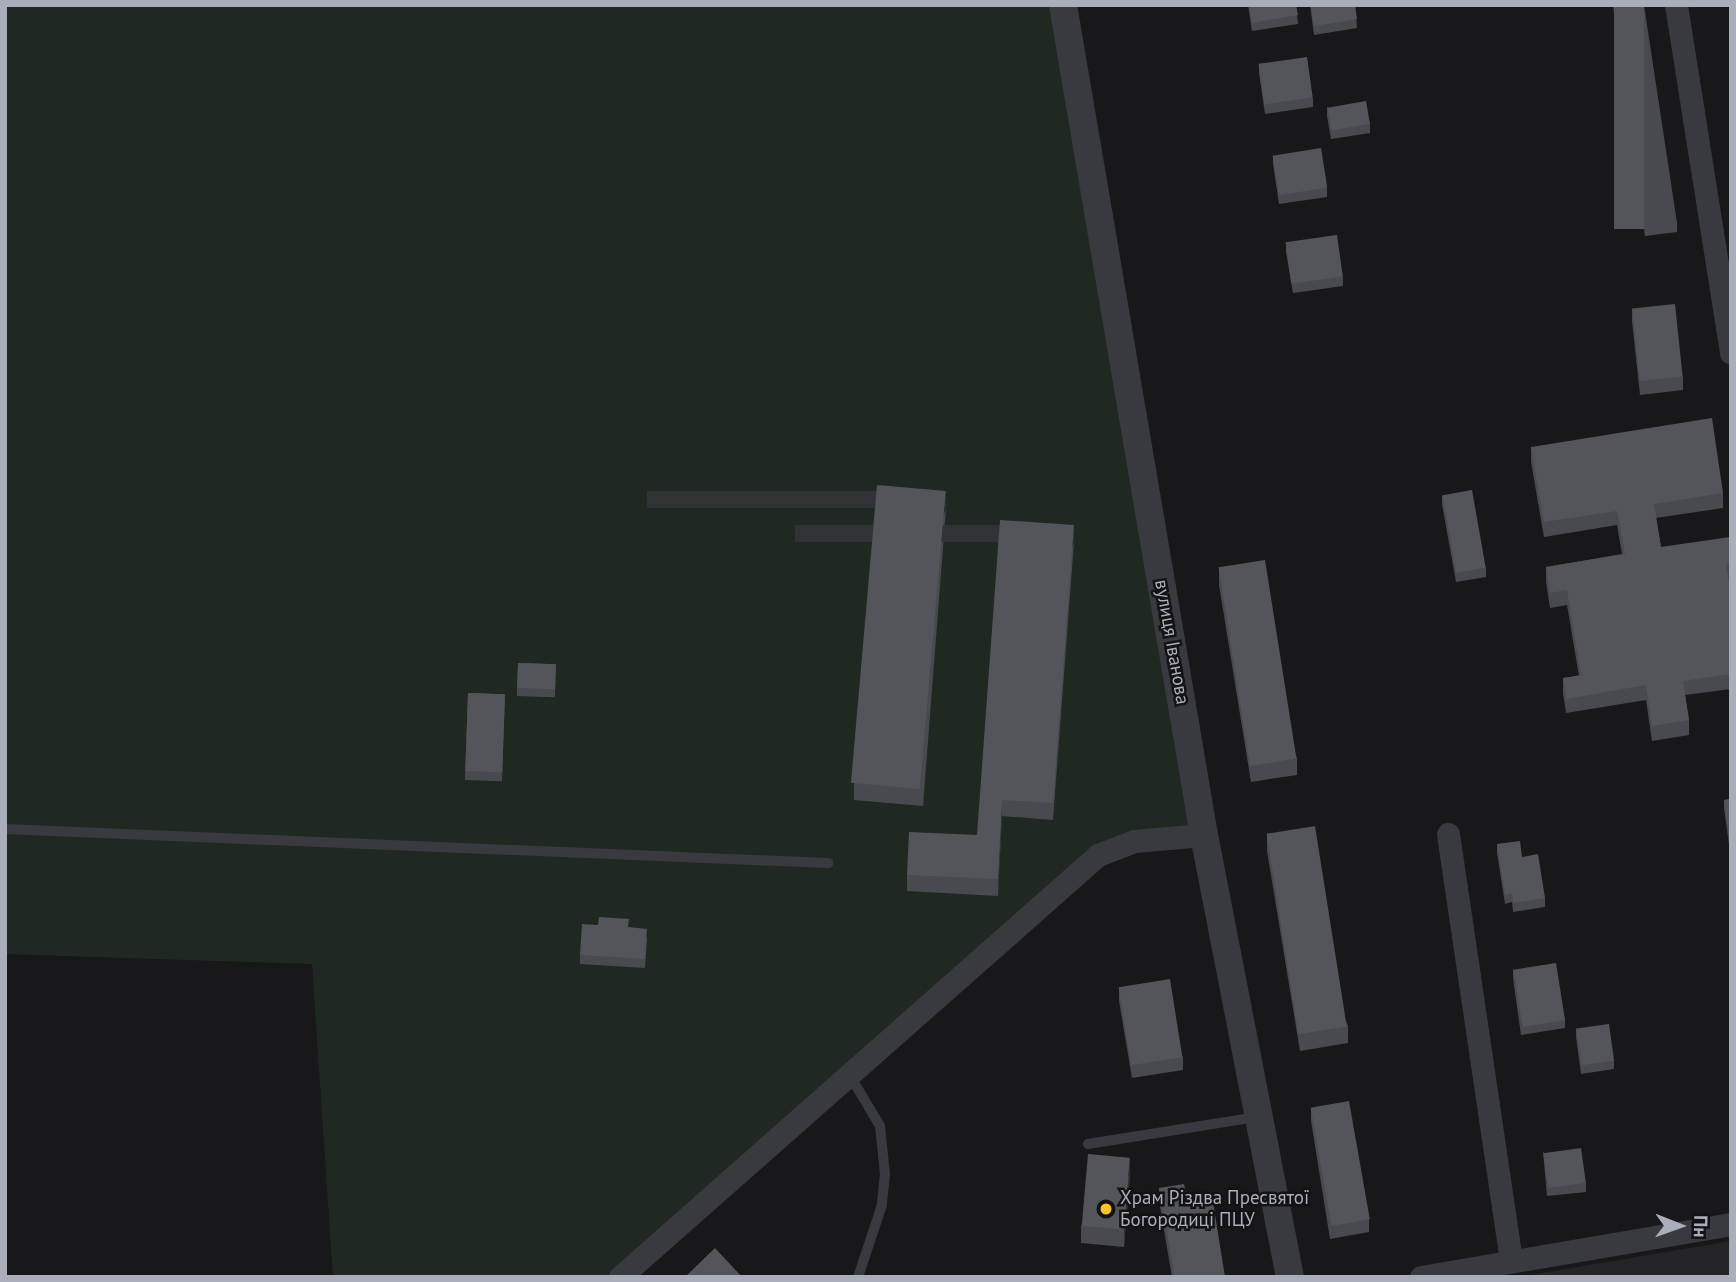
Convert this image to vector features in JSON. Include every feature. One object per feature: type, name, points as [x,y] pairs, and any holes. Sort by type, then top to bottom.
[{"type":"street","name":"вулиця Іванова","points":[[1063,5],[1204,835],[1290,1277]]},
{"type":"street","points":[[1676,5],[1731,353]]},
{"type":"street","points":[[1448,834],[1511,1261]]},
{"type":"street","points":[[620,1277],[1098,855],[1134,841],[1204,835]]},
{"type":"street","points":[[1421,1277],[1731,1224]]},
{"type":"lane","points":[[5,829],[828,863]]},
{"type":"lane","points":[[849,1074],[880,1126],[885,1174],[882,1205],[858,1277]]},
{"type":"lane","points":[[1088,1144],[1259,1116]]},
{"type":"shaded area","points":[[5,5],[1064,5],[1204,835],[1120,844],[620,1277],[333,1277],[312,964],[5,954]]},
{"type":"shaded area","points":[[1731,1241],[1731,1277],[1518,1277]]},
{"type":"building","points":[[1249,5],[1296,5],[1298,15],[1252,23]]},
{"type":"building","points":[[1311,5],[1355,5],[1357,19],[1314,26]]},
{"type":"building","points":[[1614,5],[1644,5],[1644,229],[1614,229]]},
{"type":"building","points":[[1307,57],[1313,98],[1264,104],[1258,64]]},
{"type":"building","points":[[1366,101],[1370,124],[1332,130],[1328,108]]},
{"type":"building","points":[[1321,148],[1327,188],[1279,195],[1273,156]]},
{"type":"building","points":[[1337,235],[1343,277],[1291,284],[1286,242]]},
{"type":"building","points":[[1675,304],[1683,377],[1640,381],[1632,308]]},
{"type":"building","points":[[1712,418],[1723,493],[1654,504],[1661,547],[1730,537],[1731,563],[1726,564],[1731,594],[1731,674],[1683,681],[1689,720],[1652,726],[1646,685],[1566,699],[1563,678],[1581,675],[1567,590],[1550,593],[1546,567],[1625,554],[1617,511],[1544,522],[1531,447]]},
{"type":"building","points":[[877,485],[946,491],[920,789],[851,783]]},
{"type":"building","points":[[1472,490],[1486,568],[1456,573],[1442,495]]},
{"type":"building","points":[[1000,520],[1074,525],[1053,803],[1002,800],[998,879],[907,875],[909,832],[977,835]]},
{"type":"building","points":[[1265,560],[1296,759],[1250,766],[1219,567]]},
{"type":"building","points":[[518,663],[556,664],[555,689],[517,688]]},
{"type":"building","points":[[468,693],[505,694],[502,772],[465,771]]},
{"type":"building","points":[[1731,799],[1731,850],[1724,800]]},
{"type":"building","points":[[1315,826],[1347,1027],[1298,1034],[1267,834]]},
{"type":"building","points":[[1520,841],[1522,857],[1538,854],[1545,898],[1513,903],[1512,893],[1505,895],[1497,844]]},
{"type":"building","points":[[599,917],[629,919],[628,927],[647,929],[645,959],[580,955],[582,924],[598,925]]},
{"type":"building","points":[[1556,963],[1565,1020],[1523,1027],[1514,970]]},
{"type":"building","points":[[1170,979],[1182,1057],[1131,1065],[1119,987]]},
{"type":"building","points":[[1609,1024],[1614,1061],[1581,1065],[1576,1029]]},
{"type":"building","points":[[1349,1101],[1370,1219],[1331,1226],[1311,1108]]},
{"type":"building","points":[[1581,1148],[1586,1183],[1548,1188],[1543,1153]]},
{"type":"building","name":"Храм Різдва Пресвятої Богородиці ПЦУ","points":[[1088,1154],[1130,1158],[1124,1229],[1082,1226]]},
{"type":"building","points":[[1184,1184],[1187,1200],[1212,1196],[1225,1277],[1175,1277],[1159,1188]]},
{"type":"building","points":[[715,1248],[742,1277],[685,1277]]},
{"type":"place","name":"Храм Різдва Пресвятої Богородиці ПЦУ","points":[[1106,1209]]}]
